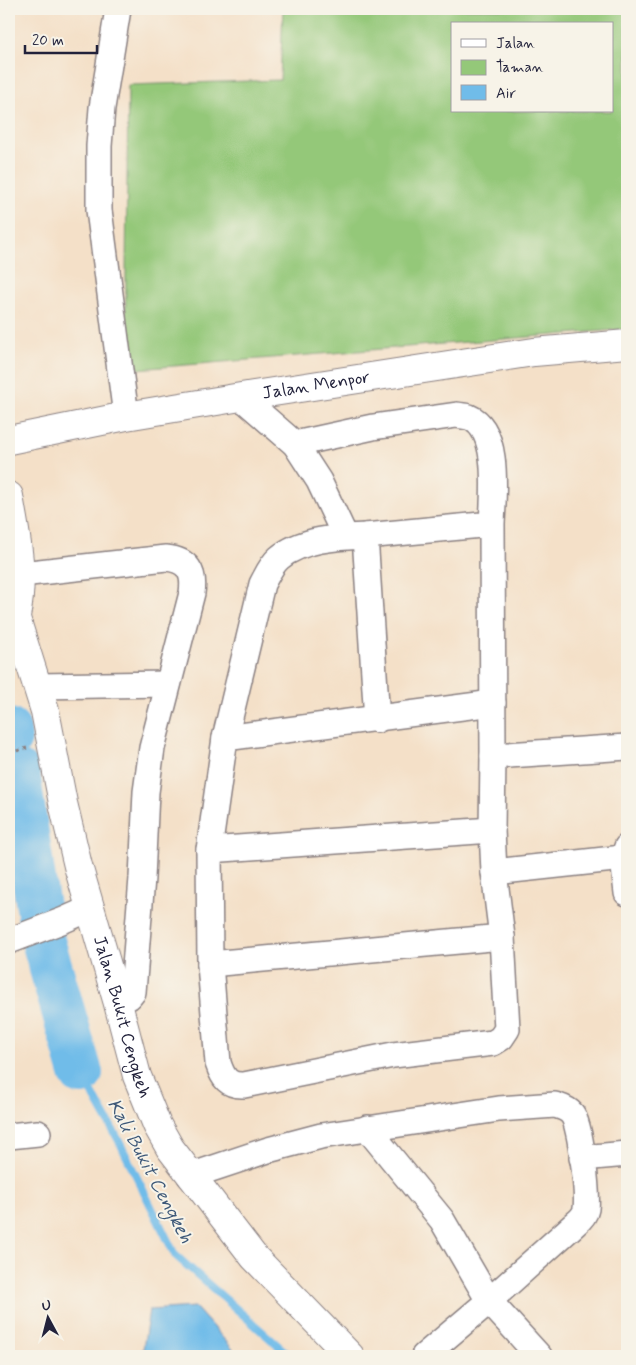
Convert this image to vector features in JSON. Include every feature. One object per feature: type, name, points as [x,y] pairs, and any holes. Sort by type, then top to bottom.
[{"type":"street","points":[[118,9],[100,127],[99,210],[126,416]]},
{"type":"street","name":"Jalan Menpor","points":[[9,440],[126,416],[241,397],[534,352],[627,344]]},
{"type":"street","points":[[241,397],[295,444],[355,536],[377,720]]},
{"type":"street","points":[[295,444],[373,427],[457,415],[470,418],[480,425],[488,442],[493,461],[494,486],[492,524],[492,830],[494,872],[502,938],[507,1029],[501,1038],[492,1043],[393,1054],[244,1084],[229,1083],[222,1076],[218,1064],[210,964],[209,850],[225,738],[256,602],[262,584],[271,568],[280,558],[295,549],[314,542],[355,536],[492,524]]},
{"type":"street","name":"Jalan Bukit Cengkeh","points":[[9,496],[15,595],[45,711],[70,833],[144,1096],[170,1148],[254,1257],[350,1356]]},
{"type":"street","points":[[15,595],[166,558],[180,561],[190,571],[193,584],[192,593],[152,748],[146,792],[142,878],[133,992],[129,998],[117,1000]]},
{"type":"street","points":[[38,686],[168,684]]},
{"type":"street","points":[[225,738],[377,720],[493,703]]},
{"type":"street","points":[[493,756],[627,747]]},
{"type":"street","points":[[209,850],[492,830]]},
{"type":"street","points":[[494,872],[625,852],[627,893]]},
{"type":"street","points":[[12,940],[91,908]]},
{"type":"street","points":[[210,964],[502,938]]},
{"type":"street","points":[[190,1176],[268,1150],[321,1136],[500,1109],[555,1105],[563,1107],[573,1115],[578,1125],[586,1210],[575,1224],[424,1356]]},
{"type":"street","points":[[367,1128],[442,1220],[489,1301],[539,1356]]},
{"type":"street","points":[[9,1136],[38,1132]]},
{"type":"street","points":[[582,1158],[627,1154]]},
{"type":"path","points":[[9,753],[20,750]]},
{"type":"green space","points":[[283,9],[627,9],[627,329],[125,370],[128,85],[280,80]]},
{"type":"water","points":[[195,1307],[239,1356],[142,1356],[149,1310]]},
{"type":"waterway","points":[[9,730],[10,738]]},
{"type":"waterway","points":[[18,772],[43,941],[81,1073]]},
{"type":"waterway","name":"Kali Bukit Cengkeh","points":[[81,1073],[118,1139],[175,1255],[290,1356]]}]
